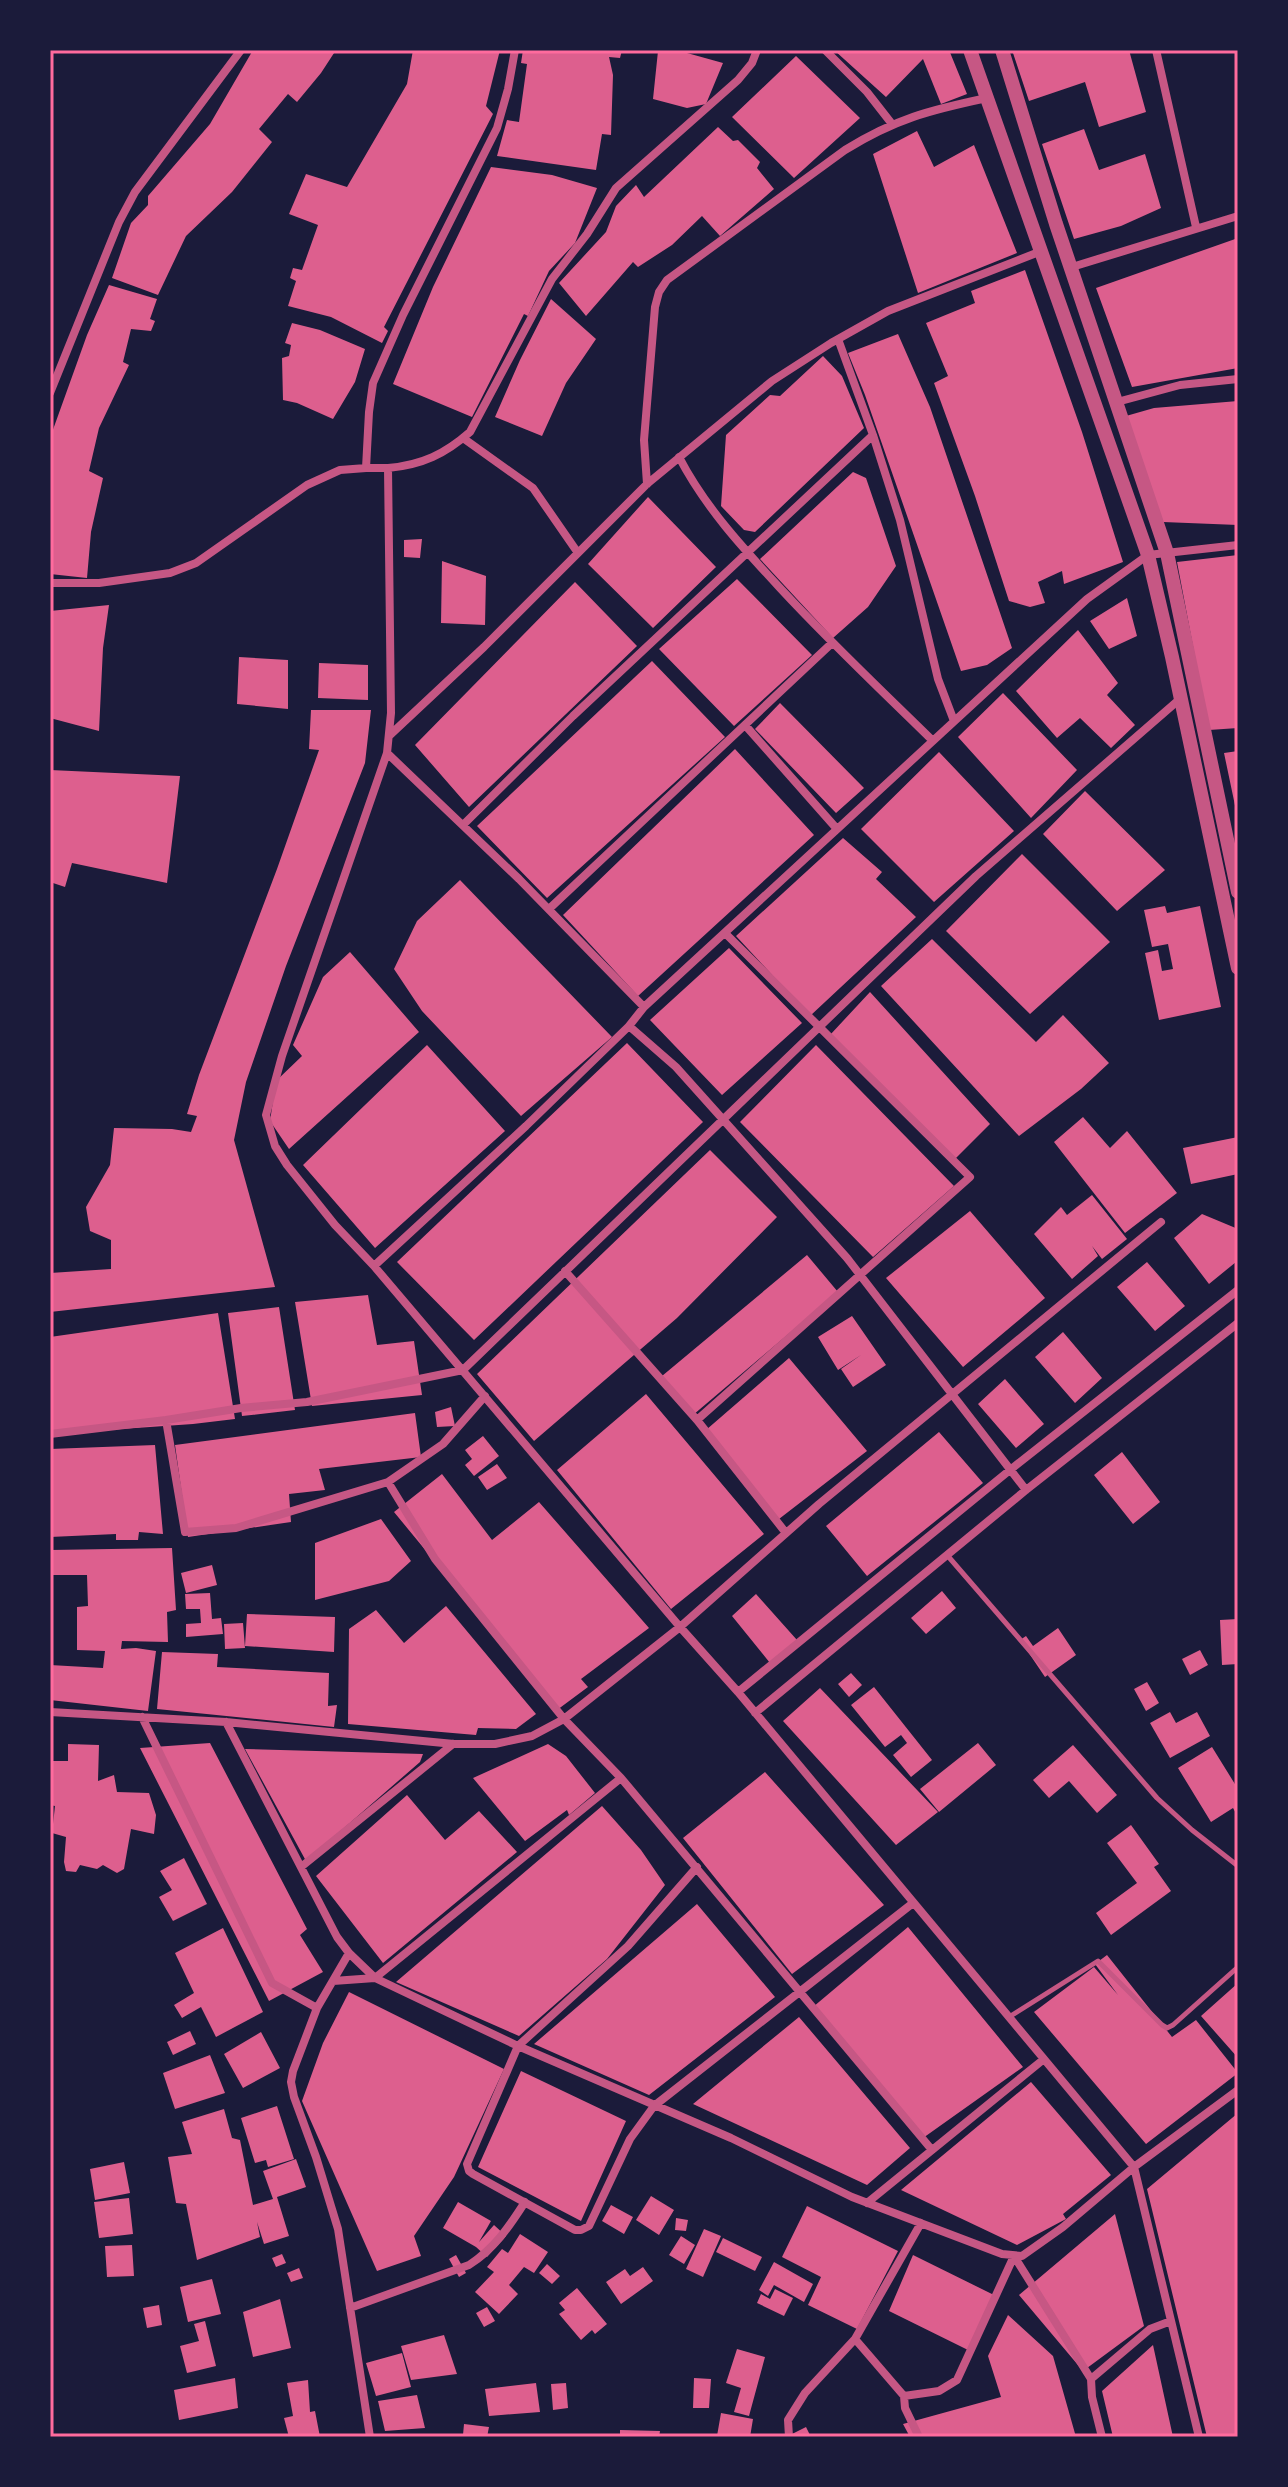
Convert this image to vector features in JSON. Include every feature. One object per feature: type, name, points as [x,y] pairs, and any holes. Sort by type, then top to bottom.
[{"type":"street","points":[[50,393],[119,222],[135,192],[241,50]]},
{"type":"street","points":[[366,468],[373,383],[403,315],[497,128],[515,50]]},
{"type":"street","points":[[50,583],[99,583],[170,573],[196,563],[307,485],[340,470],[410,466],[433,459],[463,438],[483,411],[552,279],[587,234],[616,188],[738,80],[752,63],[757,50]]},
{"type":"street","points":[[825,50],[867,92],[892,124]]},
{"type":"street","points":[[970,50],[1148,555],[1238,968]]},
{"type":"street","points":[[1002,50],[1167,553],[1238,892]]},
{"type":"street","points":[[1156,50],[1196,227]]},
{"type":"street","points":[[647,484],[644,440],[655,307],[663,285],[674,274],[872,133],[912,116],[987,98]]},
{"type":"street","points":[[1072,267],[1238,216]]},
{"type":"street","points":[[389,736],[484,647],[647,484],[772,381],[888,311],[1039,252]]},
{"type":"street","points":[[838,339],[900,520],[938,679],[954,721]]},
{"type":"street","points":[[1117,402],[1180,385],[1238,379]]},
{"type":"street","points":[[463,825],[573,716],[873,435]]},
{"type":"street","points":[[463,438],[533,488],[578,553]]},
{"type":"street","points":[[679,457],[716,518],[748,554],[832,643],[933,741]]},
{"type":"street","points":[[388,468],[391,713],[387,753],[282,1056],[266,1115],[275,1146],[335,1225],[374,1266],[738,1692],[1134,2167],[1199,2437]]},
{"type":"street","points":[[374,1266],[526,1126],[629,1026],[644,1007],[1087,599],[1148,555],[1238,545]]},
{"type":"street","points":[[549,909],[832,643]]},
{"type":"street","points":[[50,1434],[307,1402],[463,1370],[976,876],[1181,698]]},
{"type":"street","points":[[745,725],[837,829]]},
{"type":"street","points":[[387,753],[549,909],[644,1007]]},
{"type":"street","points":[[697,1420],[970,1177],[726,934]]},
{"type":"street","points":[[629,1026],[676,1067],[860,1275],[1026,1490]]},
{"type":"street","points":[[50,1712],[226,1722],[454,1744],[495,1744],[532,1736],[564,1719],[680,1627],[786,1533],[1161,1222]]},
{"type":"street","points":[[565,1271],[697,1420],[786,1533]]},
{"type":"street","points":[[738,1692],[1010,1470],[1238,1290]]},
{"type":"street","points":[[755,1713],[1026,1490],[1238,1323]]},
{"type":"street","points":[[166,1420],[185,1532],[236,1528],[388,1482],[443,1444],[485,1396]]},
{"type":"street","points":[[388,1482],[435,1559],[564,1719],[621,1778],[697,1867],[932,2150]]},
{"type":"street","points":[[142,1717],[272,1983],[317,2008]]},
{"type":"street","points":[[226,1722],[337,1937],[375,1978],[518,2046],[731,2138],[867,2203],[921,2223],[1014,2256],[1022,2256],[1238,2090]]},
{"type":"street","points":[[301,1867],[454,1744]]},
{"type":"street","points":[[333,1981],[375,1978],[621,1778]]},
{"type":"street","points":[[697,1867],[628,1946],[518,2046],[467,2164],[473,2174],[575,2230],[589,2226],[630,2139],[654,2106],[913,1903]]},
{"type":"street","points":[[349,1953],[317,2008],[291,2082],[338,2229],[370,2437]]},
{"type":"street","points":[[867,2203],[1044,2059]]},
{"type":"street","points":[[350,2308],[469,2265],[486,2255],[525,2202]]},
{"type":"street","points":[[789,2437],[788,2420],[805,2393],[855,2339],[921,2223]]},
{"type":"street","points":[[1014,2256],[1091,2379],[1102,2437]]},
{"type":"street","points":[[904,2396],[939,2391],[957,2380],[1014,2256]]},
{"type":"street","points":[[1091,2379],[1150,2329],[1171,2321]]},
{"type":"street","points":[[855,2339],[904,2396],[905,2408],[919,2437]]},
{"type":"lane","points":[[947,1555],[1157,1798],[1238,1866]]},
{"type":"lane","points":[[1008,2017],[1098,1961],[1167,2028],[1238,1967]]},
{"type":"building","points":[[253,50],[336,50],[297,102],[288,94],[259,129],[272,142],[232,192],[186,236],[158,295],[112,278],[131,223],[148,205],[148,196],[210,124]]},
{"type":"building","points":[[413,50],[500,50],[486,106],[493,114],[384,327],[388,331],[382,343],[331,317],[288,306],[296,281],[290,278],[293,268],[302,270],[318,225],[289,214],[306,174],[347,187],[407,84]]},
{"type":"building","points":[[523,50],[622,50],[620,58],[609,57],[613,75],[611,135],[602,134],[596,170],[497,156],[507,120],[519,122],[527,64],[521,63]]},
{"type":"building","points":[[834,50],[949,50],[967,94],[941,104],[923,59],[886,97]]},
{"type":"building","points":[[1012,50],[1129,50],[1146,112],[1099,127],[1085,82],[1029,101]]},
{"type":"building","points":[[658,51],[687,53],[723,63],[706,104],[687,108],[653,99]]},
{"type":"building","points":[[796,56],[860,118],[794,178],[732,117]]},
{"type":"building","points":[[718,127],[733,141],[738,140],[760,162],[757,168],[774,189],[720,236],[702,216],[672,245],[638,267],[633,262],[586,316],[559,283],[606,232],[616,206],[636,185],[644,197]]},
{"type":"building","points":[[1084,129],[1099,170],[1145,154],[1161,208],[1121,226],[1074,239],[1042,144]]},
{"type":"building","points":[[917,131],[934,167],[974,145],[1017,253],[918,293],[873,154]]},
{"type":"building","points":[[491,167],[552,175],[597,188],[575,243],[549,271],[528,316],[524,314],[472,417],[393,384],[433,287]]},
{"type":"building","points":[[1238,238],[1238,368],[1132,387],[1096,288]]},
{"type":"building","points":[[1025,270],[1082,432],[1123,562],[1064,584],[1062,571],[1038,582],[1045,603],[1030,607],[1009,601],[934,383],[948,376],[926,323],[975,303],[971,291]]},
{"type":"building","points":[[109,285],[157,299],[150,319],[155,321],[151,331],[131,329],[123,362],[129,365],[99,428],[89,471],[103,478],[91,532],[87,578],[50,574],[50,438],[87,335]]},
{"type":"building","points":[[551,299],[596,339],[566,383],[542,436],[495,417]]},
{"type":"building","points":[[292,323],[320,330],[365,349],[355,382],[333,419],[283,400],[282,358],[289,356],[291,345],[285,343]]},
{"type":"building","points":[[898,334],[930,407],[1012,648],[987,665],[961,671],[848,353]]},
{"type":"building","points":[[823,356],[842,376],[864,428],[755,532],[744,530],[721,506],[726,435],[770,395],[780,396]]},
{"type":"building","points":[[1238,401],[1238,525],[1163,522],[1126,416],[1154,408]]},
{"type":"building","points":[[853,472],[866,478],[896,566],[868,607],[833,638],[760,559]]},
{"type":"building","points":[[648,497],[716,567],[653,628],[588,564]]},
{"type":"building","points":[[422,539],[420,558],[404,557],[404,540]]},
{"type":"building","points":[[1238,555],[1238,728],[1209,730],[1177,562]]},
{"type":"building","points":[[442,561],[486,576],[485,625],[441,623]]},
{"type":"building","points":[[737,579],[812,655],[734,726],[659,649]]},
{"type":"building","points":[[575,582],[637,646],[469,807],[415,745]]},
{"type":"building","points":[[1127,598],[1137,636],[1109,649],[1090,621]]},
{"type":"building","points":[[109,605],[103,648],[99,731],[50,718],[50,611]]},
{"type":"building","points":[[1078,630],[1118,683],[1107,695],[1135,725],[1111,748],[1080,718],[1057,738],[1016,691]]},
{"type":"building","points":[[239,657],[288,660],[288,709],[237,704]]},
{"type":"building","points":[[652,661],[725,737],[547,898],[477,826]]},
{"type":"building","points":[[319,663],[368,665],[368,700],[318,698]]},
{"type":"building","points":[[1003,693],[1077,770],[1031,818],[958,737]]},
{"type":"building","points":[[780,703],[864,788],[836,813],[755,729]]},
{"type":"building","points":[[311,710],[371,710],[365,763],[286,966],[246,1082],[234,1140],[275,1287],[50,1312],[50,1273],[111,1269],[111,1240],[90,1231],[86,1207],[110,1165],[114,1128],[191,1132],[197,1116],[187,1114],[199,1075],[319,750],[309,749]]},
{"type":"building","points":[[735,749],[814,835],[638,996],[563,915]]},
{"type":"building","points":[[1238,751],[1238,815],[1237,815],[1224,753]]},
{"type":"building","points":[[939,752],[1014,831],[934,902],[861,829]]},
{"type":"building","points":[[50,770],[180,776],[167,883],[72,863],[65,887],[50,882]]},
{"type":"building","points":[[1085,791],[1165,870],[1117,911],[1043,834]]},
{"type":"building","points":[[843,838],[882,872],[876,879],[916,917],[810,1016],[736,936]]},
{"type":"building","points":[[1022,854],[1110,942],[1030,1014],[946,931]]},
{"type":"building","points":[[460,880],[612,1037],[521,1116],[422,1011],[394,969],[417,921]]},
{"type":"building","points":[[1165,906],[1167,913],[1200,906],[1221,1007],[1159,1020],[1145,953],[1158,950],[1162,971],[1173,969],[1168,944],[1152,947],[1144,910]]},
{"type":"building","points":[[932,939],[1036,1042],[1063,1015],[1109,1063],[1081,1089],[1019,1136],[881,986]]},
{"type":"building","points":[[729,948],[802,1023],[722,1095],[650,1020]]},
{"type":"building","points":[[350,952],[419,1032],[289,1149],[270,1121],[276,1081],[302,1056],[293,1045],[323,977]]},
{"type":"building","points":[[870,992],[990,1124],[952,1162],[830,1035]]},
{"type":"building","points":[[627,1043],[703,1122],[474,1340],[397,1262]]},
{"type":"building","points":[[427,1045],[505,1131],[375,1248],[303,1165]]},
{"type":"building","points":[[816,1045],[954,1186],[873,1257],[740,1122]]},
{"type":"building","points":[[1083,1117],[1110,1148],[1127,1131],[1177,1193],[1125,1233],[1054,1142]]},
{"type":"building","points":[[1238,1137],[1238,1174],[1191,1184],[1183,1148]]},
{"type":"building","points":[[710,1150],[777,1217],[677,1318],[534,1441],[477,1374]]},
{"type":"building","points":[[1092,1195],[1127,1239],[1102,1259],[1092,1246],[1098,1256],[1072,1279],[1034,1234],[1061,1207],[1067,1215]]},
{"type":"building","points":[[970,1211],[1045,1298],[963,1367],[886,1278]]},
{"type":"building","points":[[1202,1214],[1238,1229],[1236,1262],[1209,1284],[1174,1238]]},
{"type":"building","points":[[807,1255],[838,1292],[693,1415],[662,1376]]},
{"type":"building","points":[[1147,1262],[1185,1306],[1155,1331],[1117,1287]]},
{"type":"building","points":[[368,1295],[377,1345],[414,1341],[422,1395],[312,1406],[295,1302]]},
{"type":"building","points":[[279,1307],[295,1410],[242,1416],[228,1313]]},
{"type":"building","points":[[218,1313],[235,1419],[50,1434],[50,1337]]},
{"type":"building","points":[[852,1316],[886,1365],[853,1387],[841,1369],[861,1355],[838,1370],[818,1337]]},
{"type":"building","points":[[1063,1332],[1102,1378],[1075,1403],[1035,1357]]},
{"type":"building","points":[[789,1358],[867,1451],[779,1519],[706,1430]]},
{"type":"building","points":[[1005,1379],[1044,1424],[1016,1448],[978,1404]]},
{"type":"building","points":[[646,1394],[764,1534],[671,1609],[557,1470]]},
{"type":"building","points":[[451,1407],[455,1426],[437,1427],[435,1412]]},
{"type":"building","points":[[415,1413],[421,1457],[319,1469],[325,1490],[289,1494],[291,1522],[188,1537],[175,1445]]},
{"type":"building","points":[[939,1432],[983,1483],[867,1576],[826,1526]]},
{"type":"building","points":[[483,1436],[499,1456],[474,1476],[465,1465],[472,1459],[465,1450]]},
{"type":"building","points":[[155,1445],[163,1534],[139,1532],[138,1540],[116,1540],[116,1534],[50,1537],[50,1449]]},
{"type":"building","points":[[1122,1452],[1160,1502],[1133,1524],[1094,1475]]},
{"type":"building","points":[[497,1464],[507,1478],[487,1490],[478,1477]]},
{"type":"building","points":[[442,1474],[492,1540],[539,1502],[649,1628],[581,1679],[588,1687],[557,1710],[394,1512]]},
{"type":"building","points":[[381,1519],[411,1561],[389,1581],[315,1600],[315,1543]]},
{"type":"building","points":[[172,1548],[176,1610],[167,1612],[168,1642],[122,1641],[121,1649],[156,1651],[148,1711],[50,1700],[50,1665],[103,1668],[105,1651],[77,1650],[77,1607],[88,1606],[87,1575],[50,1575],[50,1550]]},
{"type":"building","points":[[212,1565],[217,1585],[186,1593],[181,1573]]},
{"type":"building","points":[[942,1591],[956,1608],[926,1634],[911,1618]]},
{"type":"building","points":[[210,1593],[212,1619],[221,1618],[223,1634],[186,1637],[186,1624],[201,1623],[200,1609],[186,1609],[185,1594]]},
{"type":"building","points":[[756,1594],[797,1640],[770,1663],[732,1616]]},
{"type":"building","points":[[446,1606],[536,1714],[516,1729],[478,1728],[476,1735],[348,1724],[349,1629],[376,1610],[404,1643]]},
{"type":"building","points":[[247,1614],[335,1617],[334,1652],[245,1646]]},
{"type":"building","points":[[1238,1619],[1238,1664],[1222,1665],[1220,1620]]},
{"type":"building","points":[[243,1623],[245,1648],[225,1649],[224,1624]]},
{"type":"building","points":[[1058,1628],[1076,1655],[1045,1677],[1020,1640],[1026,1636],[1033,1646]]},
{"type":"building","points":[[1200,1650],[1208,1665],[1190,1675],[1182,1659]]},
{"type":"building","points":[[162,1652],[218,1654],[217,1667],[329,1673],[328,1706],[337,1705],[334,1727],[157,1709]]},
{"type":"building","points":[[851,1673],[862,1685],[849,1697],[838,1684]]},
{"type":"building","points":[[1147,1682],[1159,1703],[1146,1711],[1134,1689]]},
{"type":"building","points":[[874,1687],[932,1760],[911,1777],[893,1755],[907,1743],[901,1735],[885,1747],[851,1705]]},
{"type":"building","points":[[820,1688],[938,1812],[896,1845],[783,1721]]},
{"type":"building","points":[[1170,1712],[1176,1723],[1197,1712],[1210,1736],[1170,1758],[1150,1723]]},
{"type":"building","points":[[210,1743],[307,1929],[300,1935],[323,1972],[269,2001],[140,1748]]},
{"type":"building","points":[[978,1743],[996,1765],[939,1812],[920,1789]]},
{"type":"building","points":[[68,1744],[99,1745],[98,1781],[114,1775],[117,1792],[149,1793],[156,1815],[154,1834],[131,1829],[124,1869],[117,1873],[103,1865],[97,1869],[80,1865],[76,1872],[66,1871],[66,1837],[52,1833],[55,1806],[50,1805],[50,1761],[68,1761]]},
{"type":"building","points":[[548,1744],[566,1756],[595,1793],[569,1815],[567,1810],[525,1841],[473,1778]]},
{"type":"building","points":[[1073,1745],[1117,1795],[1097,1813],[1069,1781],[1049,1798],[1033,1780]]},
{"type":"building","points":[[1212,1747],[1238,1789],[1238,1817],[1233,1808],[1211,1822],[1178,1768]]},
{"type":"building","points":[[245,1749],[423,1754],[420,1762],[306,1861]]},
{"type":"building","points":[[765,1772],[884,1905],[792,1974],[683,1838]]},
{"type":"building","points":[[407,1795],[445,1840],[479,1811],[517,1852],[383,1963],[316,1876]]},
{"type":"building","points":[[602,1806],[641,1850],[665,1885],[607,1959],[519,2036],[396,1982]]},
{"type":"building","points":[[1131,1825],[1159,1864],[1154,1867],[1171,1891],[1111,1935],[1096,1913],[1137,1883],[1107,1843]]},
{"type":"building","points":[[184,1858],[207,1904],[173,1921],[159,1897],[172,1890],[160,1871]]},
{"type":"building","points":[[697,1904],[775,1997],[649,2095],[534,2044]]},
{"type":"building","points":[[908,1927],[1023,2067],[923,2138],[813,2007]]},
{"type":"building","points":[[223,1928],[263,2012],[216,2037],[201,2007],[182,2018],[174,2005],[194,1993],[175,1953]]},
{"type":"building","points":[[1107,1955],[1172,2037],[1196,2020],[1238,2073],[1146,2144],[1034,2012],[1094,1967],[1118,1995],[1095,1964]]},
{"type":"building","points":[[1238,1983],[1238,2058],[1201,2016]]},
{"type":"building","points":[[349,1992],[504,2069],[454,2177],[414,2236],[421,2256],[377,2271],[302,2101],[323,2043]]},
{"type":"building","points":[[799,2017],[910,2148],[867,2185],[693,2104]]},
{"type":"building","points":[[190,2031],[196,2044],[173,2055],[167,2042]]},
{"type":"building","points":[[261,2032],[280,2068],[243,2088],[224,2054]]},
{"type":"building","points":[[210,2055],[225,2093],[175,2109],[163,2073]]},
{"type":"building","points":[[521,2071],[626,2121],[581,2221],[478,2167]]},
{"type":"building","points":[[1031,2082],[1111,2175],[1063,2214],[1066,2219],[1017,2245],[901,2190]]},
{"type":"building","points":[[277,2106],[294,2159],[268,2167],[266,2160],[255,2163],[241,2118]]},
{"type":"building","points":[[224,2109],[232,2138],[240,2140],[253,2205],[273,2199],[263,2171],[296,2159],[306,2187],[277,2197],[289,2236],[264,2244],[257,2222],[260,2237],[197,2260],[186,2204],[176,2203],[168,2157],[192,2154],[182,2122]]},
{"type":"building","points":[[1238,2113],[1238,2437],[1207,2437],[1147,2189]]},
{"type":"building","points":[[124,2162],[130,2193],[95,2200],[90,2169]]},
{"type":"building","points":[[651,2196],[674,2210],[659,2235],[636,2220]]},
{"type":"building","points":[[129,2198],[133,2234],[99,2238],[94,2202]]},
{"type":"building","points":[[458,2202],[491,2221],[479,2242],[494,2225],[506,2236],[487,2257],[443,2228]]},
{"type":"building","points":[[611,2205],[633,2217],[624,2234],[602,2221]]},
{"type":"building","points":[[807,2206],[898,2251],[857,2329],[808,2305],[821,2277],[782,2257]]},
{"type":"building","points":[[1115,2214],[1144,2326],[1083,2371],[1019,2295]]},
{"type":"building","points":[[676,2218],[688,2220],[686,2231],[675,2230]]},
{"type":"building","points":[[704,2229],[721,2236],[703,2277],[686,2269]]},
{"type":"building","points":[[520,2234],[548,2252],[534,2273],[524,2267],[509,2285],[518,2294],[499,2314],[475,2292],[494,2272],[487,2267],[502,2249],[508,2253]]},
{"type":"building","points":[[681,2236],[695,2245],[684,2264],[669,2255]]},
{"type":"building","points":[[723,2238],[762,2257],[755,2271],[716,2252]]},
{"type":"building","points":[[132,2245],[134,2276],[107,2277],[105,2246]]},
{"type":"building","points":[[282,2254],[286,2263],[276,2267],[272,2258]]},
{"type":"building","points":[[456,2255],[466,2273],[459,2277],[449,2259]]},
{"type":"building","points":[[913,2255],[996,2296],[968,2350],[889,2311]]},
{"type":"building","points":[[774,2262],[813,2284],[804,2302],[774,2285],[768,2296],[759,2290]]},
{"type":"building","points":[[547,2264],[560,2276],[552,2284],[539,2273]]},
{"type":"building","points":[[643,2267],[653,2281],[621,2304],[606,2282],[625,2269],[630,2276]]},
{"type":"building","points":[[299,2268],[303,2278],[291,2282],[287,2273]]},
{"type":"building","points":[[212,2279],[221,2314],[188,2322],[180,2287]]},
{"type":"building","points":[[577,2288],[607,2324],[595,2334],[592,2330],[581,2340],[559,2314],[565,2310],[559,2303]]},
{"type":"building","points":[[775,2289],[793,2298],[784,2316],[757,2303],[761,2294],[770,2299]]},
{"type":"building","points":[[280,2299],[291,2348],[253,2357],[243,2312]]},
{"type":"building","points":[[159,2305],[162,2325],[147,2328],[143,2308]]},
{"type":"building","points":[[487,2307],[495,2321],[484,2327],[476,2313]]},
{"type":"building","points":[[1008,2315],[1053,2356],[1076,2437],[910,2437],[903,2424],[1001,2397],[988,2356]]},
{"type":"building","points":[[205,2321],[216,2366],[187,2373],[180,2346],[199,2341],[194,2324]]},
{"type":"building","points":[[444,2335],[457,2374],[411,2380],[401,2346]]},
{"type":"building","points":[[1153,2345],[1173,2437],[1113,2437],[1102,2391]]},
{"type":"building","points":[[737,2349],[765,2357],[749,2416],[734,2412],[741,2388],[726,2383]]},
{"type":"building","points":[[402,2353],[411,2387],[376,2396],[366,2363]]},
{"type":"building","points":[[235,2378],[238,2408],[179,2420],[174,2390]]},
{"type":"building","points":[[694,2378],[711,2379],[709,2408],[693,2408]]},
{"type":"building","points":[[308,2380],[310,2412],[315,2411],[320,2437],[289,2437],[284,2418],[293,2416],[287,2383]]},
{"type":"building","points":[[536,2383],[540,2412],[489,2416],[485,2389]]},
{"type":"building","points":[[566,2383],[568,2408],[553,2410],[551,2384]]},
{"type":"building","points":[[417,2395],[425,2428],[385,2431],[378,2401]]},
{"type":"building","points":[[721,2413],[753,2419],[750,2437],[717,2436]]},
{"type":"building","points":[[464,2424],[489,2427],[487,2437],[463,2435]]},
{"type":"building","points":[[806,2427],[811,2437],[786,2437]]},
{"type":"building","points":[[620,2430],[660,2431],[659,2437],[620,2437]]}]
